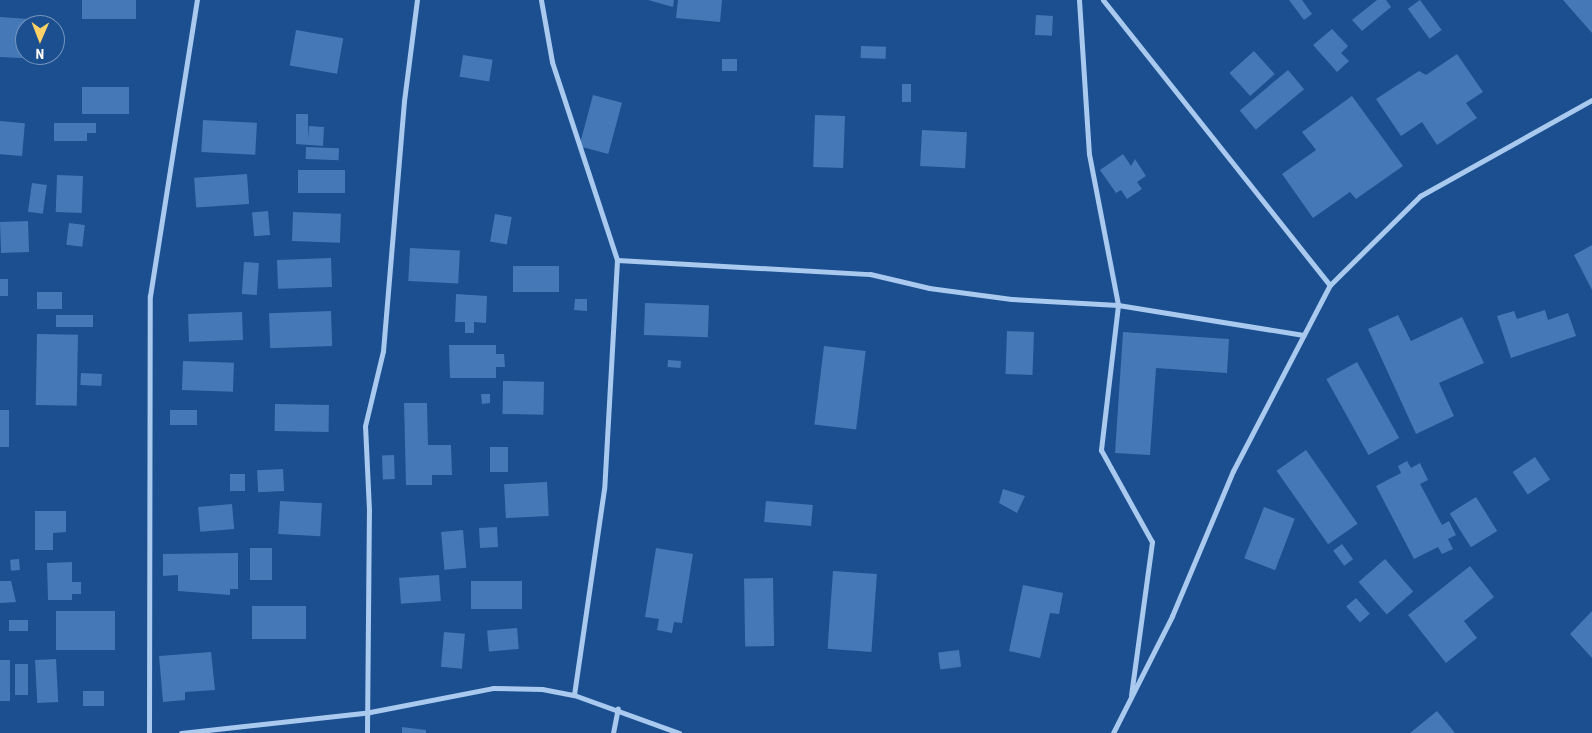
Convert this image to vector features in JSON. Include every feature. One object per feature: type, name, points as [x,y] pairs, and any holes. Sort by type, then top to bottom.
[{"type":"street","points":[[149,733],[150,296],[197,0]]},
{"type":"street","points":[[367,733],[370,712],[365,426],[383,351],[403,111],[417,0]]},
{"type":"street","points":[[541,0],[552,62],[617,260],[604,489],[574,695]]},
{"type":"street","points":[[1079,0],[1089,154],[1118,305],[1101,450],[1152,542],[1130,701]]},
{"type":"street","points":[[1103,0],[1330,285]]},
{"type":"street","points":[[1113,733],[1172,616],[1233,471],[1330,285],[1420,196],[1592,100]]},
{"type":"street","points":[[617,260],[805,267],[1012,299],[1118,305],[1304,335]]},
{"type":"street","points":[[181,733],[370,712],[493,688],[542,689],[574,695],[618,708],[679,733]]},
{"type":"street","points":[[613,733],[618,708]]},
{"type":"building","points":[[82,0],[136,0],[136,19],[82,19]]},
{"type":"building","points":[[648,0],[674,0],[673,7]]},
{"type":"building","points":[[678,0],[722,0],[720,22],[676,18]]},
{"type":"building","points":[[1289,0],[1302,0],[1312,14],[1304,20]]},
{"type":"building","points":[[1377,0],[1386,0],[1391,7],[1362,31],[1352,20]]},
{"type":"building","points":[[1420,0],[1442,30],[1430,39],[1408,9]]},
{"type":"building","points":[[1563,0],[1592,0],[1592,33]]},
{"type":"building","points":[[1036,15],[1053,16],[1052,36],[1035,35]]},
{"type":"building","points":[[0,17],[15,18],[15,58],[0,57]]},
{"type":"building","points":[[1332,29],[1348,46],[1341,53],[1349,61],[1337,72],[1313,45]]},
{"type":"building","points":[[296,30],[343,38],[337,74],[290,65]]},
{"type":"building","points":[[861,46],[886,47],[886,59],[861,58]]},
{"type":"building","points":[[1254,51],[1275,74],[1250,96],[1229,73]]},
{"type":"building","points":[[1457,54],[1483,92],[1466,103],[1477,118],[1437,145],[1422,122],[1401,136],[1376,99],[1419,71],[1426,75]]},
{"type":"building","points":[[463,55],[493,60],[489,81],[460,77]]},
{"type":"building","points":[[722,59],[737,59],[737,71],[722,71]]},
{"type":"building","points":[[1288,70],[1304,89],[1256,130],[1240,110]]},
{"type":"building","points":[[902,84],[911,84],[911,102],[902,102]]},
{"type":"building","points":[[82,87],[129,87],[129,114],[82,114]]},
{"type":"building","points":[[593,95],[622,103],[608,154],[579,146]]},
{"type":"building","points":[[1352,96],[1403,166],[1356,199],[1350,192],[1313,218],[1282,174],[1316,150],[1302,132]]},
{"type":"building","points":[[296,114],[308,114],[308,139],[309,126],[324,127],[323,146],[296,144]]},
{"type":"building","points":[[815,115],[845,116],[843,168],[813,167]]},
{"type":"building","points":[[203,120],[257,123],[255,155],[201,152]]},
{"type":"building","points":[[0,121],[25,123],[22,156],[0,154]]},
{"type":"building","points":[[54,123],[96,123],[96,133],[87,133],[87,141],[54,141]]},
{"type":"building","points":[[922,130],[967,132],[965,168],[920,166]]},
{"type":"building","points":[[306,147],[339,148],[339,160],[306,159]]},
{"type":"building","points":[[1123,154],[1131,166],[1135,159],[1146,176],[1137,182],[1142,189],[1127,199],[1121,190],[1116,193],[1100,170]]},
{"type":"building","points":[[298,170],[345,170],[345,193],[298,193]]},
{"type":"building","points":[[247,174],[249,204],[196,208],[194,178]]},
{"type":"building","points":[[57,175],[83,176],[82,213],[56,212]]},
{"type":"building","points":[[32,183],[47,185],[43,214],[28,212]]},
{"type":"building","points":[[268,211],[270,235],[254,236],[252,212]]},
{"type":"building","points":[[293,212],[341,214],[340,243],[292,241]]},
{"type":"building","points":[[495,214],[512,217],[507,245],[490,242]]},
{"type":"building","points":[[28,221],[29,252],[1,253],[0,222]]},
{"type":"building","points":[[69,223],[85,225],[82,247],[66,245]]},
{"type":"building","points":[[1592,245],[1592,290],[1574,255]]},
{"type":"building","points":[[410,248],[460,251],[458,284],[408,281]]},
{"type":"building","points":[[331,258],[332,287],[278,289],[277,260]]},
{"type":"building","points":[[244,262],[259,263],[257,295],[242,294]]},
{"type":"building","points":[[513,266],[559,266],[559,292],[513,292]]},
{"type":"building","points":[[0,279],[8,279],[8,296],[0,296]]},
{"type":"building","points":[[37,292],[62,292],[62,309],[37,309]]},
{"type":"building","points":[[456,294],[487,296],[486,323],[474,322],[474,333],[465,333],[465,322],[455,322]]},
{"type":"building","points":[[575,299],[587,299],[587,311],[574,310]]},
{"type":"building","points":[[645,303],[709,305],[708,337],[644,335]]},
{"type":"building","points":[[1545,310],[1548,320],[1568,313],[1576,336],[1511,358],[1497,316],[1514,311],[1517,319]]},
{"type":"building","points":[[331,311],[332,346],[270,348],[269,313]]},
{"type":"building","points":[[242,312],[243,340],[189,342],[188,314]]},
{"type":"building","points":[[56,315],[93,315],[93,327],[56,327]]},
{"type":"building","points":[[1398,315],[1411,341],[1462,317],[1484,363],[1439,383],[1454,416],[1416,434],[1368,329]]},
{"type":"building","points":[[1007,331],[1034,332],[1032,375],[1005,374]]},
{"type":"building","points":[[1123,332],[1229,339],[1227,373],[1156,368],[1150,455],[1115,453]]},
{"type":"building","points":[[37,334],[78,335],[77,406],[36,405]]},
{"type":"building","points":[[449,345],[496,345],[496,354],[504,354],[505,367],[496,367],[496,378],[450,378]]},
{"type":"building","points":[[824,346],[866,351],[856,430],[814,424]]},
{"type":"building","points":[[668,360],[681,361],[680,368],[668,367]]},
{"type":"building","points":[[183,361],[234,363],[233,392],[182,390]]},
{"type":"building","points":[[1357,362],[1399,438],[1369,455],[1326,379]]},
{"type":"building","points":[[81,373],[102,374],[101,386],[80,385]]},
{"type":"building","points":[[503,381],[544,382],[543,415],[502,414]]},
{"type":"building","points":[[481,394],[490,394],[490,403],[482,404]]},
{"type":"building","points":[[404,403],[427,403],[428,445],[451,445],[452,475],[432,475],[432,485],[406,485]]},
{"type":"building","points":[[275,404],[329,405],[329,432],[275,431]]},
{"type":"building","points":[[0,410],[9,410],[9,447],[0,447]]},
{"type":"building","points":[[170,410],[197,410],[197,425],[170,425]]},
{"type":"building","points":[[490,447],[508,447],[508,472],[490,472]]},
{"type":"building","points":[[1306,450],[1358,524],[1328,544],[1277,471]]},
{"type":"building","points":[[382,455],[394,455],[395,479],[383,479]]},
{"type":"building","points":[[1535,457],[1550,479],[1528,494],[1513,472]]},
{"type":"building","points":[[1407,461],[1411,468],[1420,463],[1428,480],[1420,484],[1442,525],[1449,521],[1456,535],[1448,539],[1453,549],[1442,554],[1438,547],[1414,559],[1376,486],[1401,473],[1398,466]]},
{"type":"building","points":[[283,469],[284,491],[258,492],[257,470]]},
{"type":"building","points":[[230,474],[245,474],[245,491],[230,491]]},
{"type":"building","points":[[547,482],[549,516],[506,518],[504,484]]},
{"type":"building","points":[[1003,489],[1025,496],[1017,513],[999,503]]},
{"type":"building","points":[[1476,497],[1497,531],[1471,547],[1450,513]]},
{"type":"building","points":[[280,501],[322,503],[320,536],[278,534]]},
{"type":"building","points":[[766,501],[813,505],[811,526],[764,522]]},
{"type":"building","points":[[232,504],[234,529],[200,532],[198,507]]},
{"type":"building","points":[[1264,507],[1295,519],[1275,570],[1244,558]]},
{"type":"building","points":[[35,511],[66,511],[66,532],[53,533],[53,550],[35,550]]},
{"type":"building","points":[[497,527],[498,547],[480,548],[479,528]]},
{"type":"building","points":[[463,530],[466,568],[444,570],[441,532]]},
{"type":"building","points":[[1342,544],[1353,559],[1344,566],[1333,550]]},
{"type":"building","points":[[250,548],[272,548],[272,580],[250,580]]},
{"type":"building","points":[[656,548],[693,554],[682,623],[674,622],[672,633],[657,630],[659,619],[645,617]]},
{"type":"building","points":[[238,553],[238,589],[230,589],[230,595],[178,591],[178,575],[163,576],[163,554]]},
{"type":"building","points":[[19,559],[20,570],[11,571],[10,560]]},
{"type":"building","points":[[1385,559],[1413,591],[1387,614],[1359,582]]},
{"type":"building","points":[[72,562],[72,582],[81,582],[81,594],[72,594],[72,600],[48,600],[47,563]]},
{"type":"building","points":[[1470,566],[1494,597],[1464,621],[1477,638],[1446,663],[1408,615]]},
{"type":"building","points":[[833,571],[877,574],[871,652],[828,649]]},
{"type":"building","points":[[439,575],[441,601],[401,604],[399,578]]},
{"type":"building","points":[[773,578],[774,646],[745,646],[744,579]]},
{"type":"building","points":[[0,581],[11,581],[16,602],[0,603]]},
{"type":"building","points":[[471,581],[522,581],[522,609],[471,609]]},
{"type":"building","points":[[1023,585],[1063,593],[1059,614],[1050,613],[1040,658],[1009,651]]},
{"type":"building","points":[[1356,598],[1370,614],[1360,622],[1346,607]]},
{"type":"building","points":[[252,606],[306,606],[306,639],[252,639]]},
{"type":"building","points":[[56,611],[115,611],[115,650],[56,650]]},
{"type":"building","points":[[1592,611],[1592,658],[1570,634]]},
{"type":"building","points":[[9,620],[28,620],[28,631],[9,631]]},
{"type":"building","points":[[517,628],[519,649],[489,652],[487,631]]},
{"type":"building","points":[[444,632],[465,634],[462,669],[441,667]]},
{"type":"building","points":[[959,650],[961,667],[940,669],[938,653]]},
{"type":"building","points":[[211,652],[215,690],[185,692],[185,700],[163,702],[159,656]]},
{"type":"building","points":[[56,659],[58,702],[37,703],[35,660]]},
{"type":"building","points":[[0,660],[10,660],[10,701],[0,701]]},
{"type":"building","points":[[15,664],[28,664],[28,695],[15,695]]},
{"type":"building","points":[[83,691],[104,691],[104,706],[83,706]]},
{"type":"building","points":[[1437,711],[1455,733],[1410,733]]},
{"type":"building","points":[[402,727],[426,730],[426,733],[402,733]]}]
